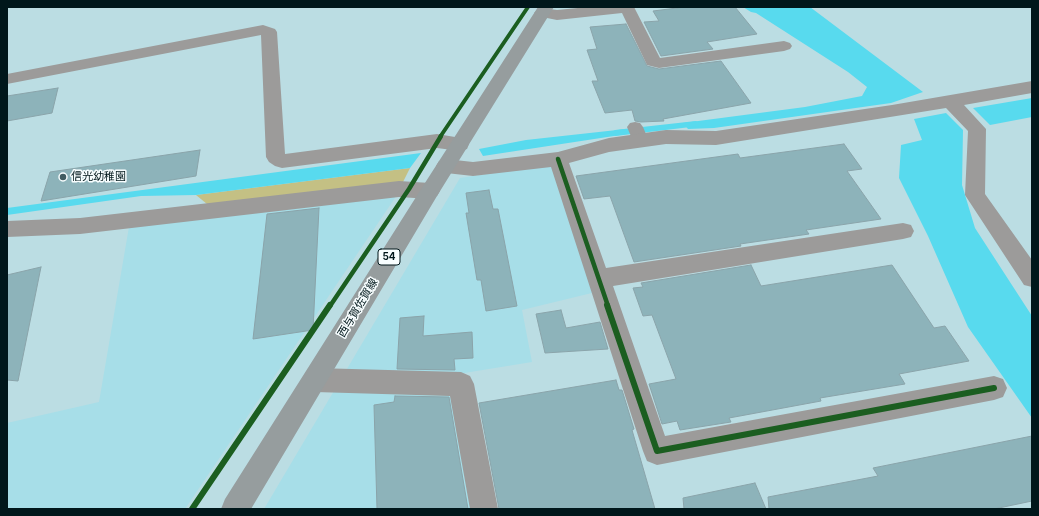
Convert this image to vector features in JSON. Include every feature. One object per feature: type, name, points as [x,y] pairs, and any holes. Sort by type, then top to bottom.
[{"type":"main road","name":"西与賀佐賀線","points":[[235,509],[430,191],[544,10]]},
{"type":"street","points":[[544,10],[557,15],[622,8],[628,10],[653,61],[659,63],[784,46]]},
{"type":"street","points":[[7,78],[263,30],[269,32],[276,157],[282,161],[437,142],[460,144]]},
{"type":"street","points":[[446,166],[473,169],[558,159],[609,145],[638,134],[666,137],[716,138],[1032,87]]},
{"type":"street","points":[[950,101],[977,129],[975,195],[1032,278]]},
{"type":"street","points":[[558,159],[657,451],[994,388]]},
{"type":"street","points":[[7,229],[80,226],[399,189],[430,191]]},
{"type":"street","points":[[599,279],[903,231]]},
{"type":"street","points":[[314,380],[461,384],[484,509]]},
{"type":"shaded area","points":[[551,164],[596,292],[522,310],[532,362],[458,374],[474,509],[264,509],[460,178]]},
{"type":"shaded area","points":[[410,168],[403,182],[207,204],[196,195]]},
{"type":"shaded area","points":[[399,192],[185,509],[7,509],[7,423],[99,402],[130,221]]},
{"type":"water","points":[[743,7],[810,7],[923,92],[891,103],[714,128],[688,129],[683,123],[805,107],[862,96],[867,87],[848,72],[756,13]]},
{"type":"water","points":[[1032,98],[1032,117],[990,125],[973,108]]},
{"type":"water","points":[[946,113],[963,130],[962,185],[975,228],[1032,316],[1032,418],[968,327],[928,236],[899,178],[901,145],[922,140],[914,119]]},
{"type":"water","points":[[626,129],[627,134],[483,156],[479,149],[526,140]]},
{"type":"water","points":[[421,153],[410,168],[196,195],[141,196],[7,215],[7,208]]},
{"type":"building","points":[[685,7],[735,7],[757,34],[707,42],[713,49],[661,56],[644,22],[659,21],[653,11]]},
{"type":"building","points":[[626,24],[647,66],[659,69],[721,61],[751,103],[663,119],[664,121],[635,121],[632,110],[605,113],[592,81],[598,81],[587,50],[597,49],[590,27]]},
{"type":"building","points":[[58,88],[52,113],[7,121],[7,96]]},
{"type":"building","points":[[844,144],[862,169],[847,171],[881,219],[806,230],[809,234],[740,244],[741,246],[634,262],[610,196],[584,199],[576,176],[738,154],[740,158]]},
{"type":"building","points":[[200,150],[196,176],[41,201],[50,172]]},
{"type":"building","points":[[489,190],[493,209],[498,209],[517,306],[486,311],[481,280],[477,280],[466,213],[469,213],[466,193]]},
{"type":"building","points":[[319,208],[313,330],[253,339],[267,214]]},
{"type":"building","points":[[751,265],[761,286],[892,265],[934,328],[945,326],[969,361],[899,374],[905,384],[820,398],[821,401],[729,418],[731,422],[680,430],[677,421],[662,424],[649,384],[676,379],[652,315],[643,316],[633,288],[643,287],[641,283]]},
{"type":"building","points":[[41,267],[18,381],[7,380],[7,275]]},
{"type":"building","points":[[561,310],[566,328],[600,322],[608,349],[545,353],[536,314]]},
{"type":"building","points":[[424,316],[423,336],[472,332],[473,358],[454,359],[455,370],[397,369],[400,318]]},
{"type":"building","points":[[616,380],[619,390],[622,390],[634,429],[632,430],[655,509],[499,509],[479,403]]},
{"type":"building","points":[[395,396],[449,397],[468,509],[377,509],[374,405],[394,402]]},
{"type":"building","points":[[1032,436],[1032,501],[994,509],[769,509],[768,497],[878,476],[873,468]]},
{"type":"building","points":[[755,483],[766,509],[684,509],[683,498]]},
{"type":"waterway","points":[[615,133],[696,124]]},
{"type":"cycle path","points":[[192,509],[409,189],[437,141],[528,7]]},
{"type":"cycle path","points":[[558,159],[657,451],[994,388]]},
{"type":"place","name":"信光幼稚園","points":[[63,177]]}]
